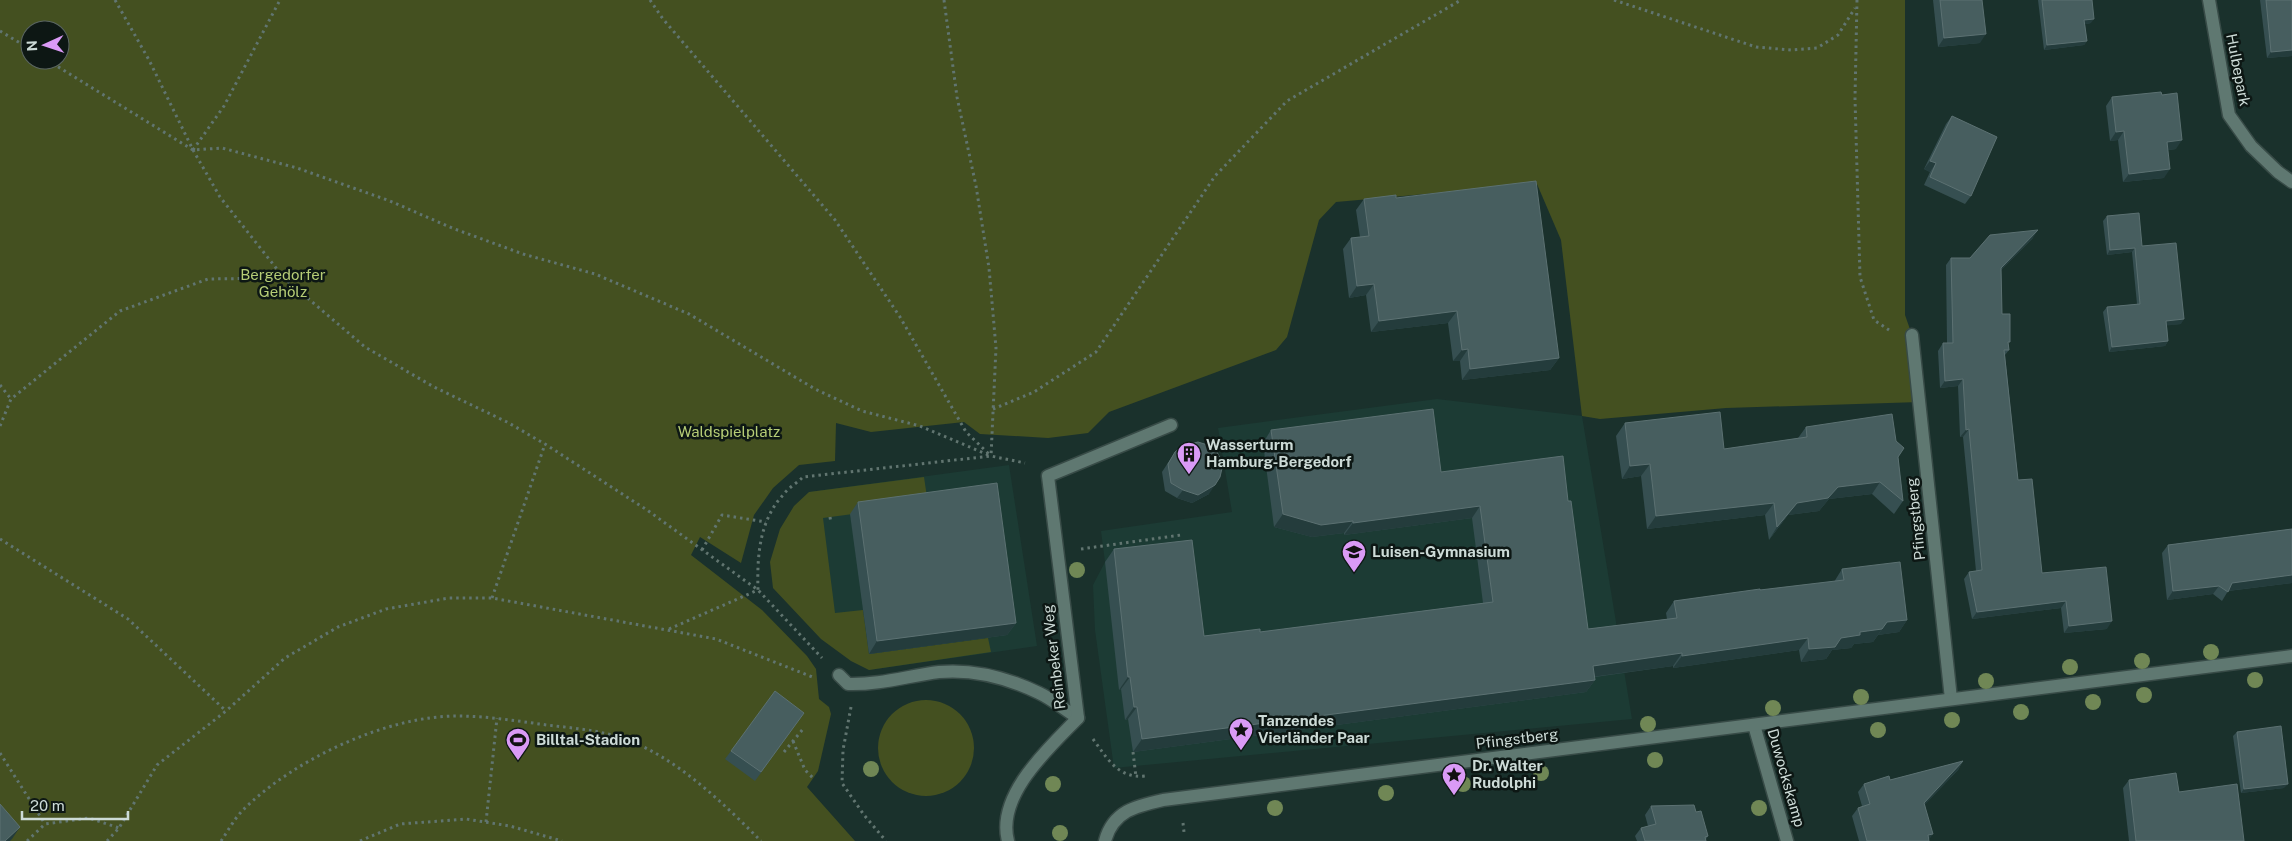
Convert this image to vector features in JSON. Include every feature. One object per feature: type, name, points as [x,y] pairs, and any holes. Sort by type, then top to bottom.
[{"type":"street","name":"Hulbepark","points":[[2209,0],[2229,115],[2251,146],[2278,172],[2292,182]]},
{"type":"street","name":"Pfingstberg","points":[[1912,335],[1951,700]]},
{"type":"street","name":"Reinbeker Weg","points":[[1008,841],[1006,834],[1008,810],[1029,770],[1078,718],[1048,476],[1171,425]]},
{"type":"street","name":"Pfingstberg","points":[[1105,841],[1112,824],[1126,810],[1135,806],[1163,800],[2292,656]]},
{"type":"street","points":[[843,680],[870,684],[938,672],[967,671],[995,677],[1040,693],[1078,718]]},
{"type":"street","name":"Duwockskamp","points":[[1754,725],[1787,841]]},
{"type":"path","points":[[115,0],[149,60],[193,150],[220,196],[284,278],[365,347],[434,387],[507,422],[545,444],[647,510],[758,590],[843,680],[851,710],[843,750],[842,783],[864,815],[886,841]]},
{"type":"path","points":[[193,150],[224,106],[280,0]]},
{"type":"path","points":[[650,0],[663,19],[835,220],[900,316],[966,432],[991,456]]},
{"type":"path","points":[[944,0],[957,97],[976,186],[989,268],[996,348],[991,456]]},
{"type":"path","points":[[993,409],[1034,392],[1096,352],[1215,176],[1287,101],[1461,0]]},
{"type":"path","points":[[1614,0],[1756,47],[1790,50],[1817,48],[1838,35],[1857,6]]},
{"type":"path","points":[[1857,0],[1855,98],[1860,277],[1874,320],[1900,338],[1912,335]]},
{"type":"path","points":[[0,31],[20,43]]},
{"type":"path","points":[[63,70],[193,150],[222,148],[297,168],[390,201],[452,228],[522,254],[595,274],[689,314],[815,390],[862,411],[920,426],[991,456],[1025,463]]},
{"type":"path","points":[[0,426],[11,399],[120,311],[208,279],[284,278]]},
{"type":"path","points":[[0,386],[11,399]]},
{"type":"path","points":[[492,598],[545,444]]},
{"type":"path","points":[[758,590],[757,556],[766,522],[782,495],[803,477],[991,456]]},
{"type":"path","points":[[702,550],[722,515],[766,522]]},
{"type":"path","points":[[830,517],[831,523]]},
{"type":"path","points":[[1058,552],[1181,535]]},
{"type":"path","points":[[0,539],[128,619],[226,711]]},
{"type":"path","points":[[668,630],[758,590]]},
{"type":"path","points":[[107,841],[118,828],[157,765],[226,711],[285,658],[338,627],[386,609],[449,598],[492,598],[716,640],[814,679],[843,680]]},
{"type":"path","points":[[221,841],[242,811],[290,771],[338,745],[402,724],[455,716],[497,718],[586,730],[622,738],[647,750],[715,794],[761,841]]},
{"type":"path","points":[[486,822],[497,718]]},
{"type":"path","points":[[1078,718],[1114,768]]},
{"type":"path","points":[[784,752],[803,729]]},
{"type":"path","points":[[793,741],[805,770],[813,778]]},
{"type":"path","points":[[1134,752],[1136,777]]},
{"type":"path","points":[[0,753],[45,824]]},
{"type":"path","points":[[26,841],[45,824],[89,818],[118,828]]},
{"type":"path","points":[[1183,819],[1184,832]]},
{"type":"path","points":[[360,841],[400,824],[457,820],[486,822],[529,830],[562,841]]},
{"type":"shaded area","name":"Luisen-Gymnasium","points":[[1437,399],[1582,416],[1632,719],[1114,768],[1095,630],[1093,585],[1105,562],[1101,531],[1232,512],[1218,428]]},
{"type":"shaded area","points":[[1009,465],[1037,646],[869,670],[830,618],[809,492]]},
{"type":"green space","name":"Bergedorfer Gehölz","points":[[0,0],[1905,0],[1905,315],[1912,335],[1920,402],[1726,408],[1600,419],[1582,416],[1561,240],[1537,184],[1336,202],[1319,220],[1287,337],[1276,350],[1109,412],[1088,433],[1048,438],[980,434],[964,422],[871,432],[836,423],[835,461],[799,465],[773,488],[754,515],[741,563],[700,537],[691,555],[762,610],[807,656],[816,669],[819,699],[829,707],[831,714],[818,771],[807,787],[855,841],[0,841]]},
{"type":"green space","points":[[924,477],[928,504],[823,518],[835,613],[863,610],[869,654],[988,638],[991,652],[869,670],[851,661],[821,639],[773,588],[770,562],[780,529],[794,506],[809,492]]},
{"type":"green space","points":[[926,700],[944,703],[960,714],[971,730],[974,748],[971,766],[960,782],[944,793],[926,796],[908,793],[892,782],[881,766],[878,748],[881,730],[892,714],[908,703]]},
{"type":"building","points":[[1940,0],[1982,0],[1986,34],[1944,38]]},
{"type":"building","points":[[2042,0],[2092,0],[2094,19],[2084,20],[2087,41],[2047,45]]},
{"type":"building","points":[[2266,0],[2292,0],[2292,50],[2271,52]]},
{"type":"building","points":[[2161,92],[2162,95],[2177,93],[2182,140],[2167,142],[2170,169],[2129,174],[2124,131],[2116,132],[2112,97]]},
{"type":"building","points":[[1952,116],[1997,137],[1971,196],[1930,177],[1936,163],[1930,161]]},
{"type":"building","points":[[1536,181],[1559,358],[1470,369],[1468,349],[1462,350],[1457,311],[1379,321],[1374,284],[1357,286],[1351,238],[1369,236],[1364,199],[1396,195],[1396,198]]},
{"type":"building","points":[[2139,213],[2142,246],[2176,243],[2184,319],[2166,321],[2168,341],[2112,347],[2107,307],[2140,304],[2135,248],[2110,250],[2107,216]]},
{"type":"building","points":[[2038,230],[2001,268],[2002,314],[2010,314],[2009,350],[2004,350],[2018,480],[2032,479],[2042,573],[2106,567],[2112,621],[2069,626],[2066,601],[1977,612],[1969,572],[1982,570],[1969,429],[1966,430],[1963,379],[1945,381],[1943,343],[1953,343],[1951,258],[1970,258],[1990,235]]},
{"type":"building","points":[[1433,409],[1441,472],[1563,456],[1588,629],[1677,618],[1674,601],[1844,580],[1842,569],[1900,562],[1907,620],[1887,622],[1882,629],[1860,632],[1860,635],[1841,638],[1835,647],[1809,649],[1808,638],[1682,656],[1682,653],[1593,666],[1595,680],[1142,739],[1137,707],[1134,707],[1130,677],[1128,677],[1114,549],[1192,540],[1204,636],[1260,629],[1260,632],[1493,602],[1480,506],[1353,523],[1353,521],[1321,525],[1283,514],[1271,430]]},
{"type":"building","points":[[1720,412],[1724,449],[1807,437],[1806,427],[1892,414],[1896,441],[1904,448],[1898,457],[1903,501],[1880,482],[1838,487],[1828,498],[1797,503],[1777,527],[1774,503],[1656,516],[1650,464],[1630,466],[1625,423]]},
{"type":"building","name":"Wasserturm Hamburg-Bergedorf","points":[[1198,442],[1211,446],[1217,452],[1223,464],[1220,477],[1215,485],[1198,495],[1183,490],[1171,483],[1168,464],[1175,452],[1182,446]]},
{"type":"building","points":[[997,483],[1016,623],[877,641],[858,502]]},
{"type":"building","points":[[2292,529],[2292,575],[2232,583],[2228,592],[2219,586],[2173,591],[2168,545]]},
{"type":"building","points":[[775,691],[804,713],[761,772],[731,751]]},
{"type":"building","points":[[2281,726],[2288,784],[2244,789],[2237,732]]},
{"type":"building","points":[[1963,761],[1924,803],[1933,834],[1928,835],[1929,841],[1867,841],[1858,808],[1870,804],[1864,784],[1889,776],[1890,780]]},
{"type":"building","points":[[2176,773],[2179,792],[2237,784],[2244,841],[2136,841],[2129,780]]},
{"type":"building","points":[[0,804],[20,827],[5,841],[0,841]]},
{"type":"building","points":[[1694,805],[1696,812],[1701,811],[1708,836],[1705,837],[1706,841],[1645,841],[1641,828],[1656,824],[1651,806]]},
{"type":"place","name":"Wasserturm Hamburg-Bergedorf","points":[[1189,475]]},
{"type":"place","name":"Luisen-Gymnasium","points":[[1354,573]]},
{"type":"place","name":"Tanzendes Vierländer Paar","points":[[1241,751]]},
{"type":"place","name":"Billtal-Stadion","points":[[518,761]]},
{"type":"place","name":"Dr. Walter Rudolphi","points":[[1454,796]]},
{"type":"park label","name":"Waldspielplatz","points":[[729,432]]}]
